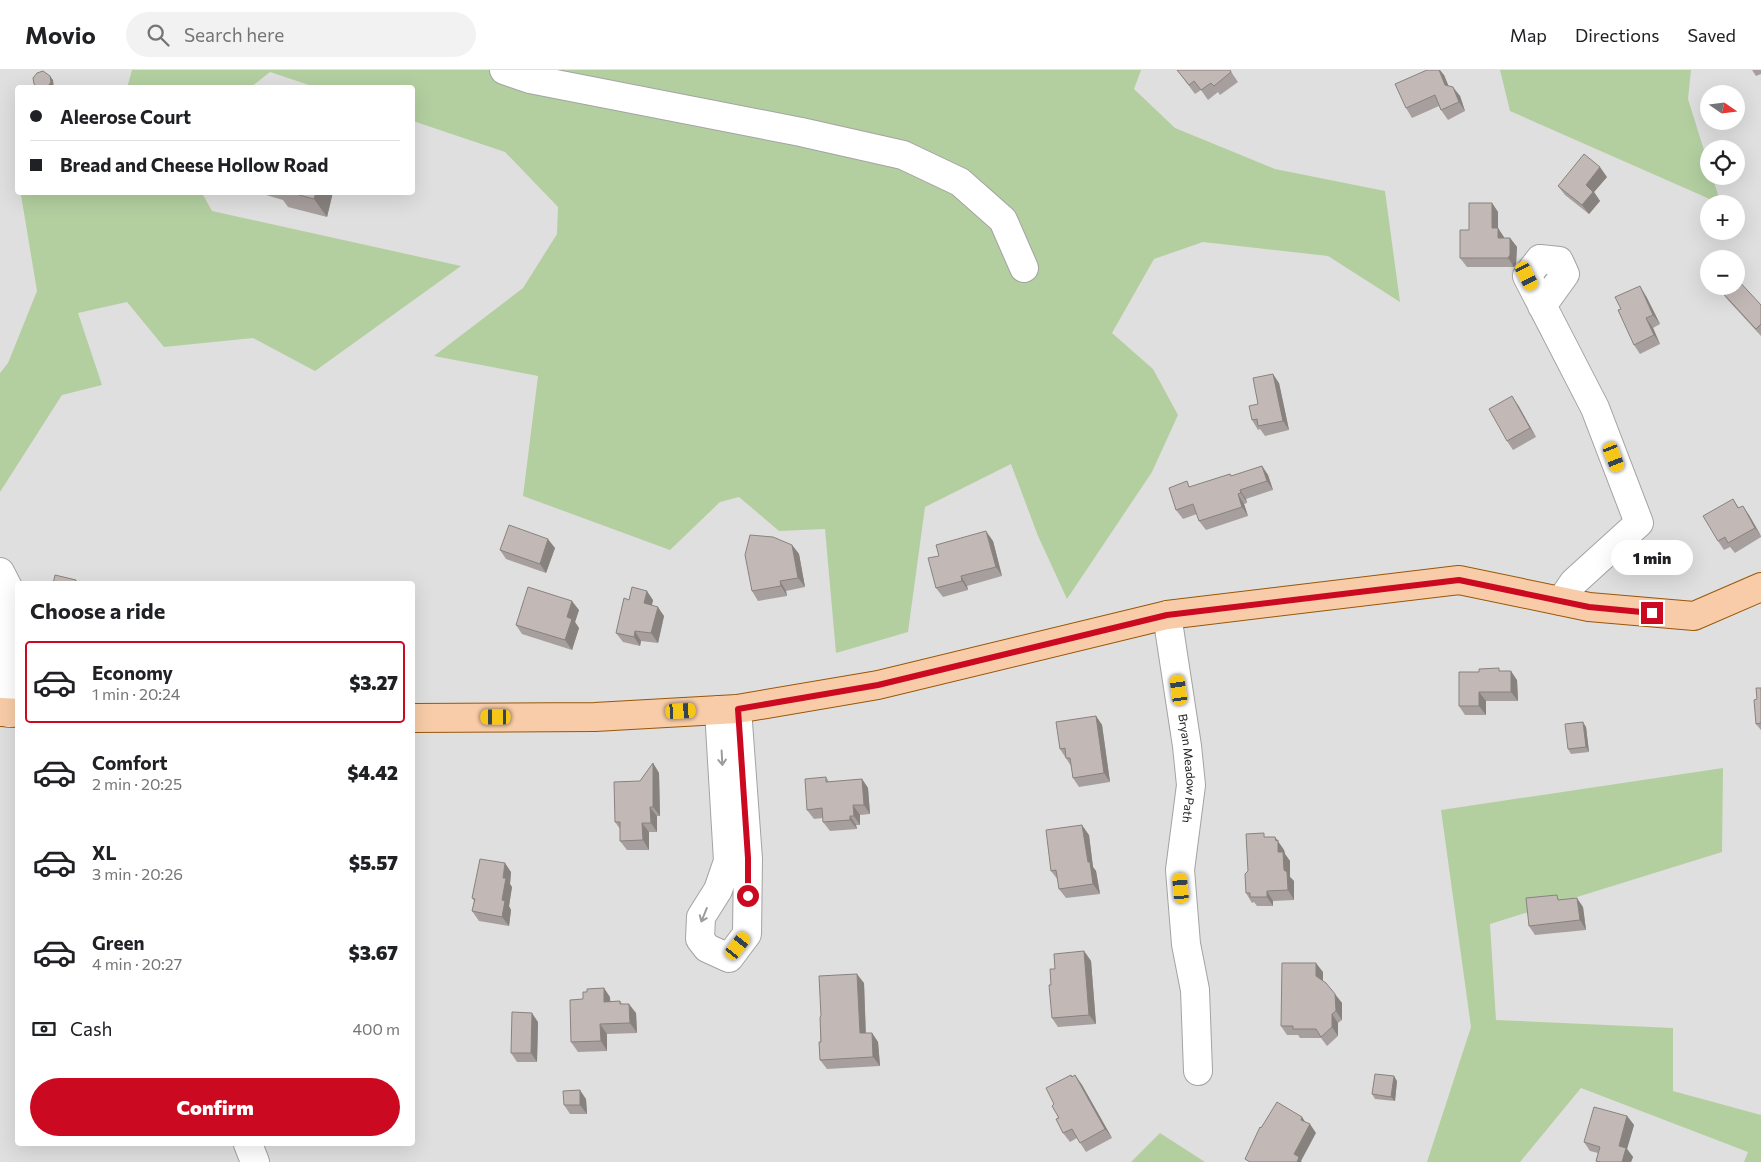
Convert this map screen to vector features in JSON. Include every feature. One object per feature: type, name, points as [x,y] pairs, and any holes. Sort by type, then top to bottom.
[{"type":"main road","points":[[415,718],[595,716],[728,709],[878,685],[1167,615],[1459,580],[1589,607],[1694,616],[1761,587]]},
{"type":"street","points":[[504,70],[530,80],[801,132],[903,155],[960,182],[1003,220],[1024,268]]},
{"type":"street","points":[[1542,306],[1595,408],[1639,523],[1574,582],[1561,601]]},
{"type":"street","points":[[0,572],[14,599],[9,713]]},
{"type":"street","name":"Bryan Meadow Path","points":[[1167,615],[1191,785],[1180,870],[1186,944],[1195,990],[1198,1071]]},
{"type":"street","points":[[728,709],[748,858],[748,934],[729,958],[707,948],[700,939],[701,917],[718,890],[728,861],[728,709]]},
{"type":"street","points":[[249,1146],[255,1162]]},
{"type":"shaded area","points":[[0,70],[1761,70],[1761,1162],[0,1162]]},
{"type":"green space","points":[[132,70],[1141,70],[1134,89],[1175,128],[1275,169],[1385,191],[1400,302],[1328,256],[1203,242],[1154,259],[1112,333],[1153,369],[1178,415],[1152,472],[1067,599],[1038,536],[1011,464],[925,507],[908,632],[836,653],[825,529],[779,531],[739,497],[720,502],[670,550],[523,496],[538,376],[434,356],[523,288],[557,234],[558,207],[505,152],[415,122],[415,85],[309,85],[270,72],[254,85],[128,85]]},
{"type":"green space","points":[[1500,70],[1691,70],[1688,99],[1701,140],[1700,185],[1715,185],[1718,195],[1701,195],[1510,111]]},
{"type":"green space","points":[[21,195],[203,195],[212,211],[461,266],[315,371],[253,338],[164,347],[127,302],[78,313],[102,385],[62,395],[0,492],[0,373],[8,363],[37,291]]},
{"type":"green space","points":[[1723,768],[1722,852],[1490,924],[1496,1020],[1673,1028],[1673,1091],[1761,1115],[1761,1162],[1744,1162],[1748,1152],[1581,1088],[1520,1162],[1427,1162],[1471,1027],[1441,810]]},
{"type":"green space","points":[[1160,1133],[1205,1162],[1131,1162]]},
{"type":"building","points":[[1177,70],[1230,70],[1231,72],[1214,86],[1211,83],[1201,90],[1194,81],[1189,85]]},
{"type":"building","points":[[1427,70],[1439,70],[1445,85],[1453,87],[1459,102],[1441,110],[1435,95],[1406,108],[1395,84]]},
{"type":"building","points":[[43,71],[50,76],[51,82],[49,85],[34,84],[33,78],[37,73]]},
{"type":"building","points":[[1584,154],[1600,167],[1586,185],[1593,192],[1582,205],[1558,186]]},
{"type":"building","points":[[299,195],[315,195],[314,199]]},
{"type":"building","points":[[1469,203],[1492,203],[1492,228],[1498,228],[1498,238],[1510,238],[1510,255],[1508,258],[1460,258],[1460,230],[1469,230]]},
{"type":"building","points":[[1640,286],[1653,315],[1646,318],[1654,335],[1634,345],[1618,310],[1621,309],[1615,297]]},
{"type":"building","points":[[1745,288],[1761,305],[1761,324],[1756,329],[1725,295],[1745,295]]},
{"type":"building","points":[[1273,374],[1283,421],[1258,426],[1257,419],[1252,420],[1249,406],[1258,404],[1253,378]]},
{"type":"building","points":[[1512,396],[1530,428],[1507,441],[1489,409]]},
{"type":"building","points":[[1262,466],[1267,481],[1240,490],[1241,493],[1238,494],[1242,507],[1199,521],[1193,504],[1176,510],[1169,488],[1187,481],[1189,487]]},
{"type":"building","points":[[1733,499],[1738,508],[1743,506],[1755,528],[1728,543],[1725,537],[1718,541],[1703,516]]},
{"type":"building","points":[[509,525],[548,539],[540,564],[500,550]]},
{"type":"building","points":[[986,531],[996,567],[961,576],[962,581],[936,588],[928,558],[939,556],[936,545]]},
{"type":"building","points":[[750,535],[773,537],[792,545],[798,578],[780,581],[781,586],[752,591],[745,555]]},
{"type":"building","points":[[55,575],[76,580],[76,581],[54,581]]},
{"type":"building","points":[[528,587],[572,601],[567,617],[572,619],[565,640],[516,625]]},
{"type":"building","points":[[632,587],[647,591],[644,603],[658,607],[651,633],[635,631],[634,637],[616,633],[624,598],[629,600]]},
{"type":"building","points":[[1499,668],[1499,671],[1511,671],[1511,692],[1479,692],[1479,706],[1459,706],[1459,672],[1479,672],[1479,669]]},
{"type":"building","points":[[1756,688],[1761,688],[1761,723],[1756,724],[1754,700],[1757,699]]},
{"type":"building","points":[[1096,716],[1104,773],[1073,778],[1070,758],[1066,758],[1065,748],[1060,749],[1056,722]]},
{"type":"building","points":[[1583,722],[1586,747],[1568,749],[1565,724]]},
{"type":"building","points":[[653,763],[653,807],[650,807],[651,823],[642,823],[643,840],[620,841],[620,822],[615,822],[614,782],[640,781]]},
{"type":"building","points":[[826,777],[826,782],[862,779],[864,805],[853,805],[854,816],[850,816],[850,820],[823,822],[822,808],[807,810],[805,779]]},
{"type":"building","points":[[1082,825],[1093,884],[1059,889],[1056,870],[1051,871],[1046,830]]},
{"type":"building","points":[[1264,833],[1264,837],[1275,837],[1276,841],[1278,840],[1278,852],[1283,852],[1284,870],[1287,872],[1288,890],[1267,891],[1267,897],[1250,897],[1250,893],[1246,893],[1245,874],[1248,871],[1246,834]]},
{"type":"building","points":[[480,859],[505,863],[503,878],[506,878],[502,900],[505,901],[502,917],[472,911],[475,899],[472,898]]},
{"type":"building","points":[[1557,895],[1558,900],[1577,898],[1580,920],[1529,926],[1526,898]]},
{"type":"building","points":[[1084,951],[1089,1015],[1052,1018],[1049,985],[1051,985],[1050,969],[1055,969],[1054,954]]},
{"type":"building","points":[[1282,963],[1316,963],[1316,976],[1326,983],[1335,994],[1336,1011],[1332,1014],[1332,1027],[1321,1037],[1316,1029],[1293,1029],[1293,1026],[1281,1026]]},
{"type":"building","points":[[857,974],[860,1033],[872,1033],[873,1057],[820,1060],[821,1016],[819,976]]},
{"type":"building","points":[[604,988],[604,1002],[620,1001],[620,1004],[629,1004],[630,1023],[600,1024],[601,1041],[571,1042],[570,1000],[583,999],[583,992],[587,992],[587,989]]},
{"type":"building","points":[[512,1012],[532,1013],[531,1053],[511,1053]]},
{"type":"building","points":[[1375,1074],[1394,1076],[1391,1097],[1372,1094]]},
{"type":"building","points":[[1071,1075],[1072,1077],[1075,1075],[1105,1129],[1080,1143],[1072,1129],[1063,1133],[1056,1119],[1059,1118],[1052,1106],[1054,1104],[1046,1088]]},
{"type":"building","points":[[580,1090],[580,1105],[564,1105],[563,1091]]},
{"type":"building","points":[[1277,1102],[1302,1117],[1301,1120],[1310,1124],[1294,1154],[1299,1157],[1297,1162],[1250,1162],[1245,1159],[1260,1127]]},
{"type":"building","points":[[1594,1107],[1627,1116],[1619,1146],[1626,1148],[1622,1162],[1596,1161],[1600,1147],[1584,1142]]},
{"type":"route","points":[[748,896],[748,858],[738,709],[878,685],[1167,615],[1459,580],[1589,607],[1652,613]]}]
